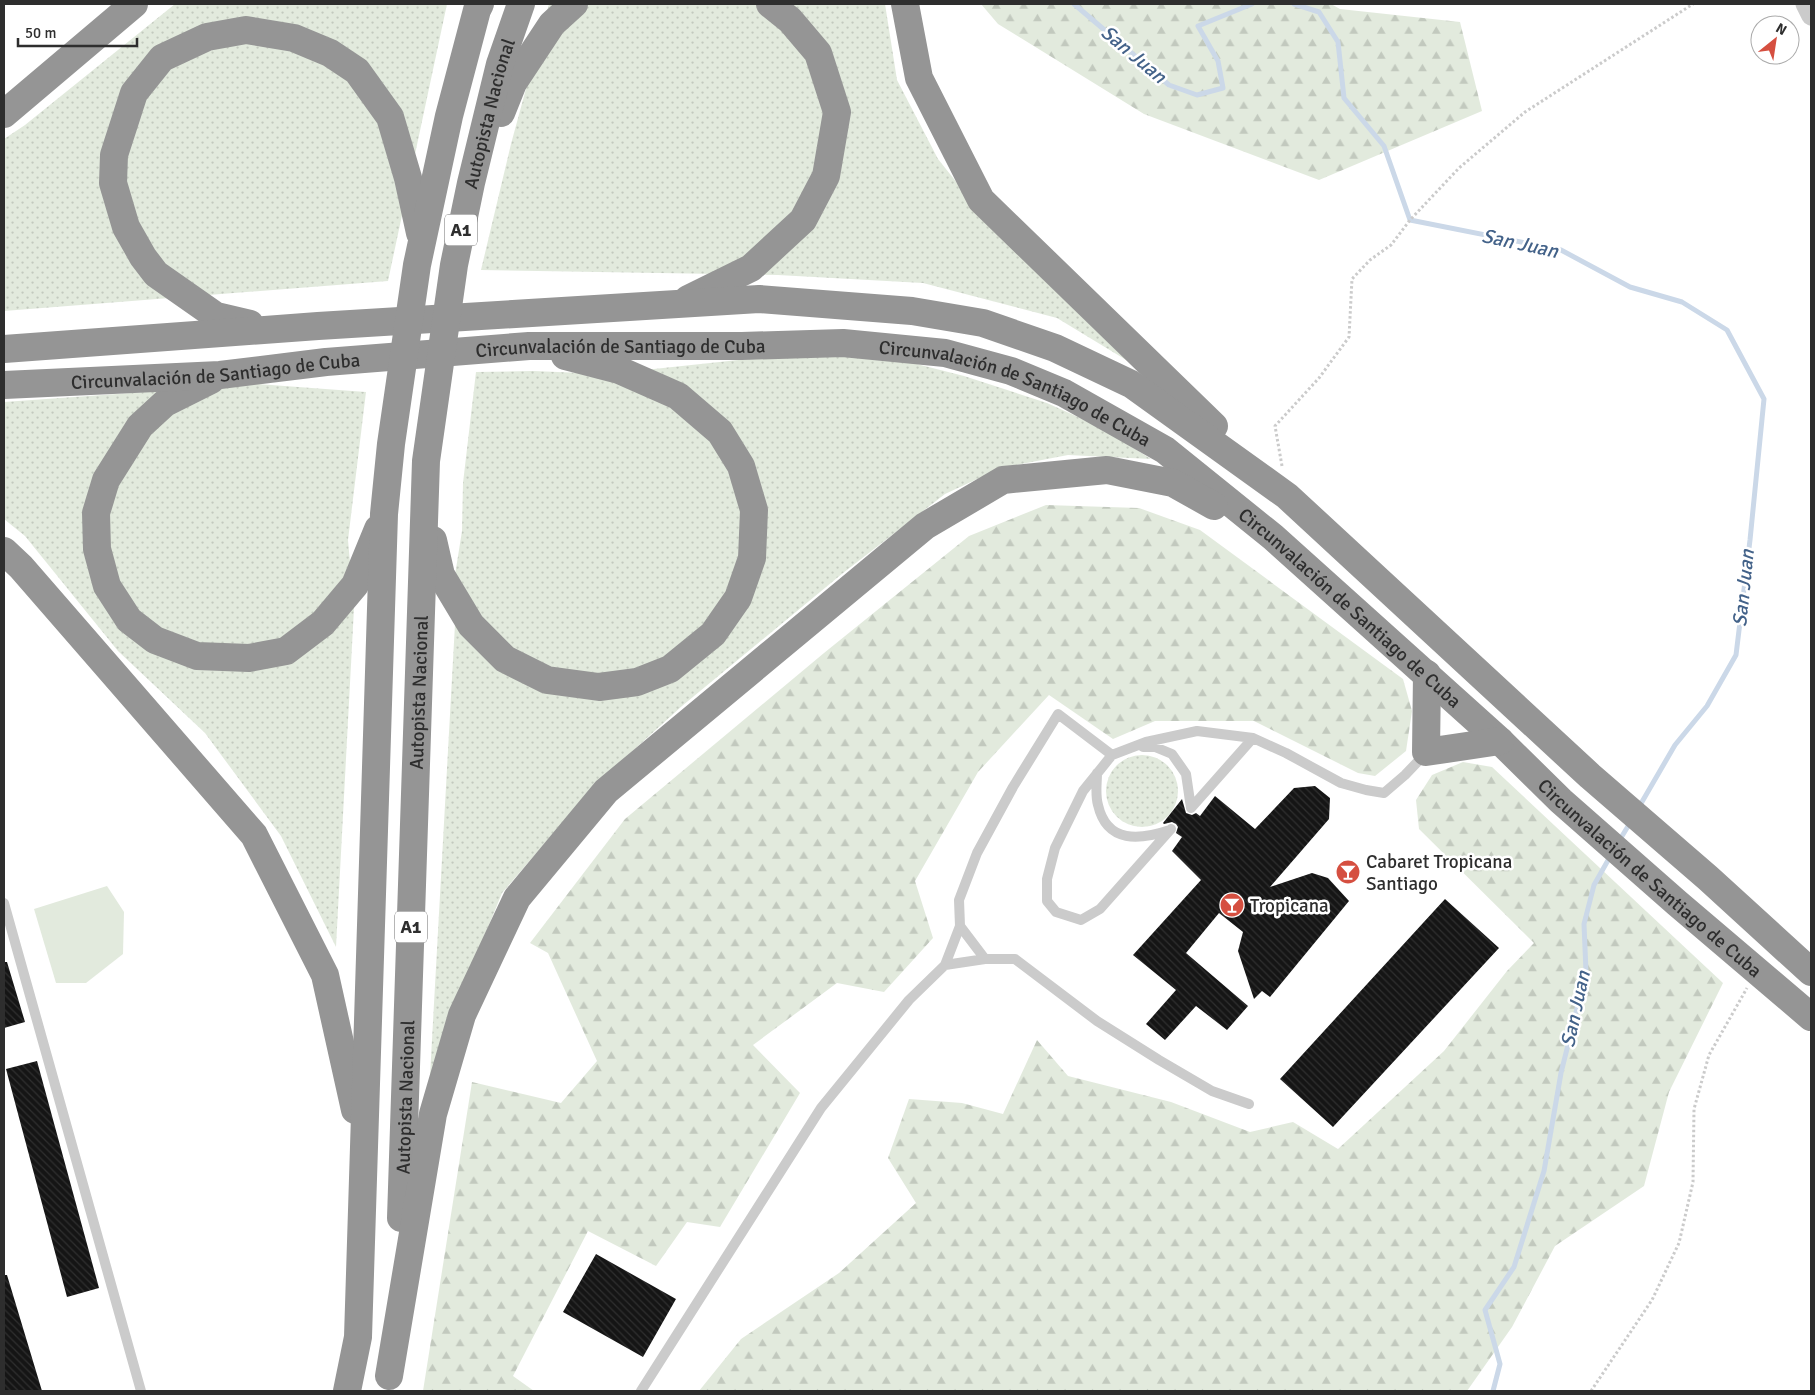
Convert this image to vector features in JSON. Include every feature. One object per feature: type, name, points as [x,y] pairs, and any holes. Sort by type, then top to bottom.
[{"type":"highway","points":[[4,114],[134,4]]},
{"type":"highway","name":"Autopista Nacional","points":[[347,1391],[358,1337],[384,514],[391,444],[417,265],[449,116],[480,4]]},
{"type":"highway","name":"Autopista Nacional","points":[[388,1384],[400,1238],[426,462],[454,265],[471,183],[500,64],[521,4]]},
{"type":"highway","points":[[471,183],[513,83],[552,24],[574,4]]},
{"type":"highway","points":[[677,305],[751,268],[803,220],[826,176],[837,112],[818,52],[790,20],[770,4]]},
{"type":"highway","points":[[905,4],[919,78],[981,200],[1287,496]]},
{"type":"highway","points":[[274,329],[216,316],[188,298],[156,274],[143,257],[126,227],[113,183],[114,155],[134,93],[162,58],[207,37],[246,30],[294,38],[330,53],[357,71],[390,117],[408,178],[423,243]]},
{"type":"highway","name":"Circunvalación de Santiago de Cuba","points":[[4,349],[318,326],[759,299],[912,311],[983,324],[1055,348],[1131,384],[1287,496],[1590,776],[1708,878],[1811,972]]},
{"type":"highway","name":"Circunvalación de Santiago de Cuba","points":[[4,385],[220,375],[326,362],[530,346],[742,346],[843,343],[945,353],[1011,370],[1064,393],[1165,450],[1273,537],[1500,741],[1561,801],[1811,1017]]},
{"type":"highway","points":[[426,462],[430,524],[441,575],[471,625],[505,659],[548,680],[599,687],[637,682],[670,669],[714,634],[738,598],[752,558],[754,510],[741,466],[720,432],[678,396],[619,370],[530,346]]},
{"type":"highway","points":[[220,375],[165,403],[140,426],[106,480],[96,513],[97,549],[107,586],[129,620],[155,640],[197,656],[249,658],[286,651],[323,623],[355,585],[384,514]]},
{"type":"highway","points":[[388,1384],[433,1114],[462,1015],[518,898],[606,792],[924,526],[1003,480],[1107,470],[1173,484],[1273,537]]},
{"type":"highway","points":[[4,551],[21,567],[254,835],[325,975],[352,1090],[364,1164]]},
{"type":"highway","points":[[1426,674],[1426,752],[1500,741]]},
{"type":"street","points":[[1805,4],[1811,16]]},
{"type":"lane","points":[[641,1391],[822,1108],[909,1000],[945,965],[960,926],[958,900],[977,853],[1013,786],[1058,714],[1112,755]]},
{"type":"lane","points":[[1096,773],[1098,805],[1105,822],[1119,834],[1138,838],[1171,829],[1100,909],[1081,920],[1056,912],[1047,901],[1047,879],[1059,840],[1083,791],[1096,773],[1112,755],[1146,742],[1197,731],[1252,738],[1286,753],[1341,784],[1384,793],[1405,775],[1426,752]]},
{"type":"lane","points":[[1133,747],[1155,747],[1172,754],[1186,774],[1191,808],[1252,738]]},
{"type":"lane","points":[[4,903],[141,1391]]},
{"type":"lane","points":[[960,926],[985,958]]},
{"type":"lane","points":[[945,965],[985,958],[1015,959],[1097,1020],[1159,1060],[1212,1091],[1249,1104]]},
{"type":"path","points":[[1287,496],[1275,426],[1319,378],[1349,337],[1352,279],[1370,260],[1391,245],[1410,220],[1459,168],[1525,112],[1693,4]]},
{"type":"path","points":[[1591,1391],[1652,1300],[1679,1243],[1693,1182],[1694,1109],[1709,1055],[1757,970]]},
{"type":"green space","points":[[175,4],[447,4],[388,281],[4,311],[4,139],[25,125]]},
{"type":"green space","points":[[549,4],[885,4],[897,80],[938,159],[989,223],[1141,369],[1057,318],[923,283],[778,275],[481,270],[511,144]]},
{"type":"green space","points":[[981,4],[1331,4],[1340,9],[1460,22],[1482,111],[1319,180],[1144,114],[998,24]]},
{"type":"green space","points":[[837,354],[901,360],[964,376],[1047,403],[1100,427],[1151,459],[1068,455],[1001,468],[945,494],[843,573],[682,706],[593,787],[502,893],[430,1076],[456,606],[455,575],[462,531],[463,483],[476,372],[533,371],[607,374],[767,357]]},
{"type":"green space","points":[[231,382],[366,392],[348,540],[354,608],[336,947],[281,836],[205,733],[118,651],[25,536],[4,519],[4,402],[145,392],[209,390]]},
{"type":"green space","points":[[1046,505],[1139,508],[1200,530],[1403,679],[1412,711],[1406,751],[1375,776],[1358,773],[1254,721],[1155,721],[1113,739],[1049,695],[978,772],[915,881],[933,938],[884,992],[837,983],[753,1045],[800,1093],[720,1227],[687,1222],[656,1266],[588,1231],[513,1376],[534,1391],[423,1391],[472,1082],[561,1103],[597,1061],[548,953],[530,943],[625,819],[824,653],[969,536]]},
{"type":"green space","points":[[1135,755],[1149,755],[1168,765],[1178,784],[1178,798],[1168,817],[1149,827],[1135,827],[1116,817],[1106,798],[1106,784],[1116,765]]},
{"type":"green space","points":[[1463,762],[1492,767],[1723,983],[1669,1092],[1644,1186],[1555,1246],[1512,1327],[1467,1391],[699,1391],[741,1339],[839,1273],[916,1203],[888,1158],[909,1099],[962,1103],[1003,1114],[1037,1040],[1068,1076],[1171,1102],[1250,1132],[1293,1122],[1338,1149],[1444,1051],[1507,971],[1534,943],[1419,829],[1416,800],[1432,775]]},
{"type":"green space","points":[[107,886],[124,912],[123,954],[86,983],[56,983],[34,909]]},
{"type":"building","points":[[1315,786],[1330,798],[1329,819],[1270,887],[1312,873],[1328,878],[1349,901],[1270,997],[1262,991],[1254,999],[1238,951],[1243,932],[1219,913],[1186,953],[1248,1006],[1227,1030],[1196,1006],[1165,1040],[1146,1024],[1176,990],[1133,955],[1201,880],[1172,851],[1182,837],[1176,833],[1178,827],[1176,824],[1172,822],[1163,823],[1182,799],[1186,813],[1192,815],[1196,813],[1200,816],[1215,796],[1255,829],[1294,788]]},
{"type":"building","points":[[1445,899],[1499,948],[1333,1127],[1280,1079]]},
{"type":"building","points":[[4,962],[7,962],[25,1022],[4,1028]]},
{"type":"building","points":[[37,1061],[99,1288],[67,1297],[6,1069]]},
{"type":"building","points":[[596,1254],[676,1299],[643,1357],[563,1312]]},
{"type":"building","points":[[4,1275],[7,1275],[42,1391],[5,1391]]},
{"type":"waterway","name":"San Juan","points":[[1074,4],[1169,85],[1197,95],[1223,88],[1218,61],[1198,26],[1252,4]]},
{"type":"waterway","name":"San Juan","points":[[1294,4],[1319,12],[1338,42],[1344,98],[1384,146],[1410,220],[1561,250],[1630,287],[1682,302],[1727,330],[1764,399],[1736,655],[1707,706],[1675,745],[1639,807]]},
{"type":"waterway","name":"San Juan","points":[[1619,841],[1630,823]]},
{"type":"waterway","name":"San Juan","points":[[1493,1391],[1500,1364],[1485,1310],[1514,1267],[1544,1171],[1561,1073],[1586,972],[1584,924],[1594,885],[1611,855]]},
{"type":"place","name":"Cabaret Tropicana Santiago","points":[[1348,872]]},
{"type":"place","name":"Tropicana","points":[[1232,905]]}]
